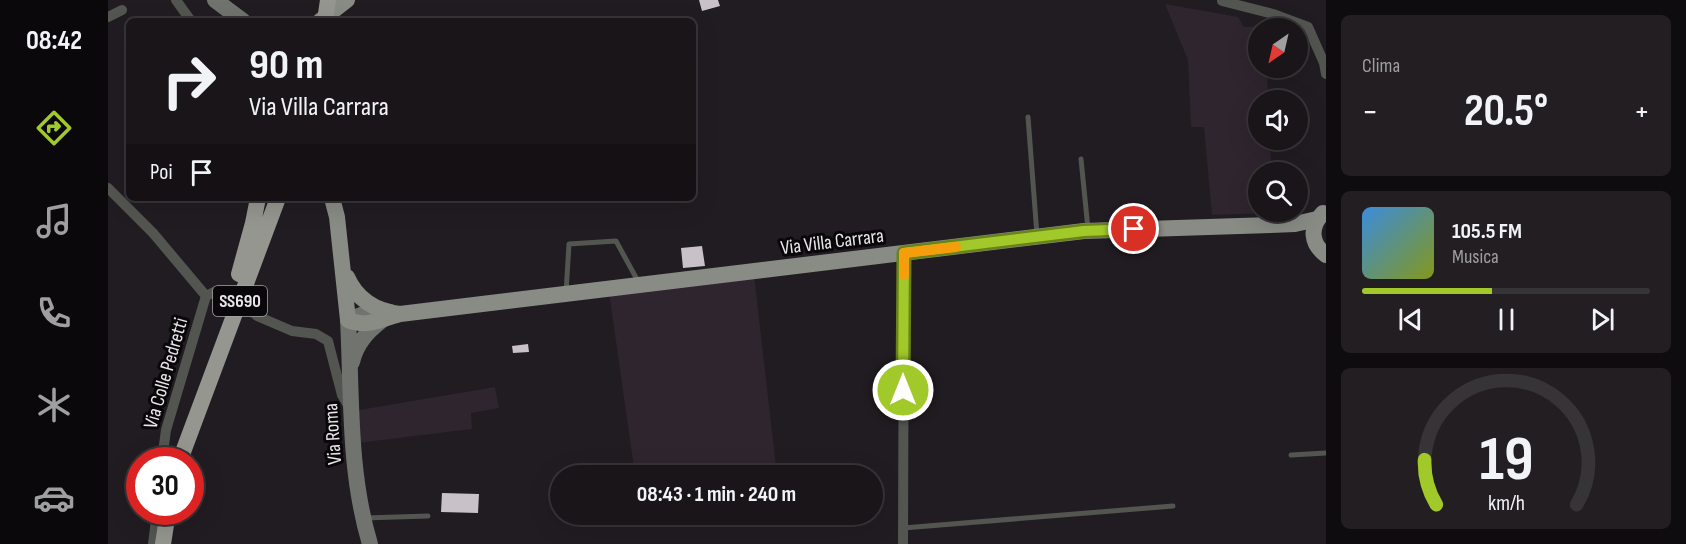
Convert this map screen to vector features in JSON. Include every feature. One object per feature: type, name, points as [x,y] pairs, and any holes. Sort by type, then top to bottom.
[{"type":"highway","points":[[208,385],[212,354],[245,255],[257,201]]},
{"type":"highway","name":"SS690","points":[[185,447],[277,201]]},
{"type":"highway","points":[[163,544],[166,525]]},
{"type":"main road","points":[[207,0],[219,18]]},
{"type":"main road","points":[[215,0],[239,18]]},
{"type":"main road","points":[[325,14],[347,0]]},
{"type":"main road","points":[[333,201],[337,217],[348,320],[369,312],[390,316]]},
{"type":"main road","name":"Via Villa Carrara","points":[[390,316],[1038,236],[1088,231],[1295,224],[1323,213]]},
{"type":"main road","name":"Via Villa Carrara","points":[[1320,249],[1313,235],[1323,213]]},
{"type":"main road","name":"Via Villa Carrara","points":[[1271,225],[1298,234],[1320,249]]},
{"type":"main road","points":[[344,272],[361,299],[390,316]]},
{"type":"main road","points":[[351,368],[358,345],[365,336],[390,316]]},
{"type":"main road","name":"Via Roma","points":[[348,320],[351,368],[350,407],[363,518],[370,544]]},
{"type":"street","points":[[176,0],[189,18]]},
{"type":"street","points":[[1220,0],[1273,14],[1308,27],[1324,63],[1326,74]]},
{"type":"street","points":[[108,17],[123,10]]},
{"type":"street","points":[[108,188],[153,233],[206,296],[216,291],[228,296]]},
{"type":"street","points":[[903,544],[904,253]]},
{"type":"street","name":"Via Colle Pedretti","points":[[164,447],[166,430],[206,296]]},
{"type":"street","points":[[257,315],[292,331],[316,334],[328,340],[342,395],[350,407]]},
{"type":"street","points":[[153,544],[155,525]]},
{"type":"lane","points":[[1028,117],[1038,236]]},
{"type":"lane","points":[[1081,159],[1088,231]]},
{"type":"lane","points":[[566,294],[569,244],[616,241],[641,285]]},
{"type":"lane","points":[[1291,456],[1326,453]]},
{"type":"lane","points":[[902,528],[1173,506]]},
{"type":"lane","points":[[363,518],[428,516]]},
{"type":"shaded area","points":[[1165,4],[1238,17],[1244,27],[1248,27],[1248,78],[1267,78],[1268,90],[1248,90],[1248,150],[1270,150],[1271,162],[1248,162],[1248,214],[1212,215],[1204,127],[1191,127],[1188,60]]},
{"type":"shaded area","points":[[754,275],[776,465],[634,465],[609,292]]},
{"type":"shaded area","points":[[495,387],[499,408],[471,413],[472,429],[357,443],[353,411]]},
{"type":"building","points":[[699,0],[718,0],[720,6],[702,11]]},
{"type":"building","points":[[702,246],[705,266],[683,268],[681,248]]},
{"type":"building","points":[[528,344],[529,352],[513,353],[512,346]]},
{"type":"building","points":[[442,493],[479,494],[478,513],[441,512]]},
{"type":"tunnel","points":[[235,301],[257,316]]},
{"type":"slow traffic","points":[[904,275],[904,253],[956,247]]},
{"type":"route","points":[[903,390],[904,253],[1084,231],[1134,229]]}]
